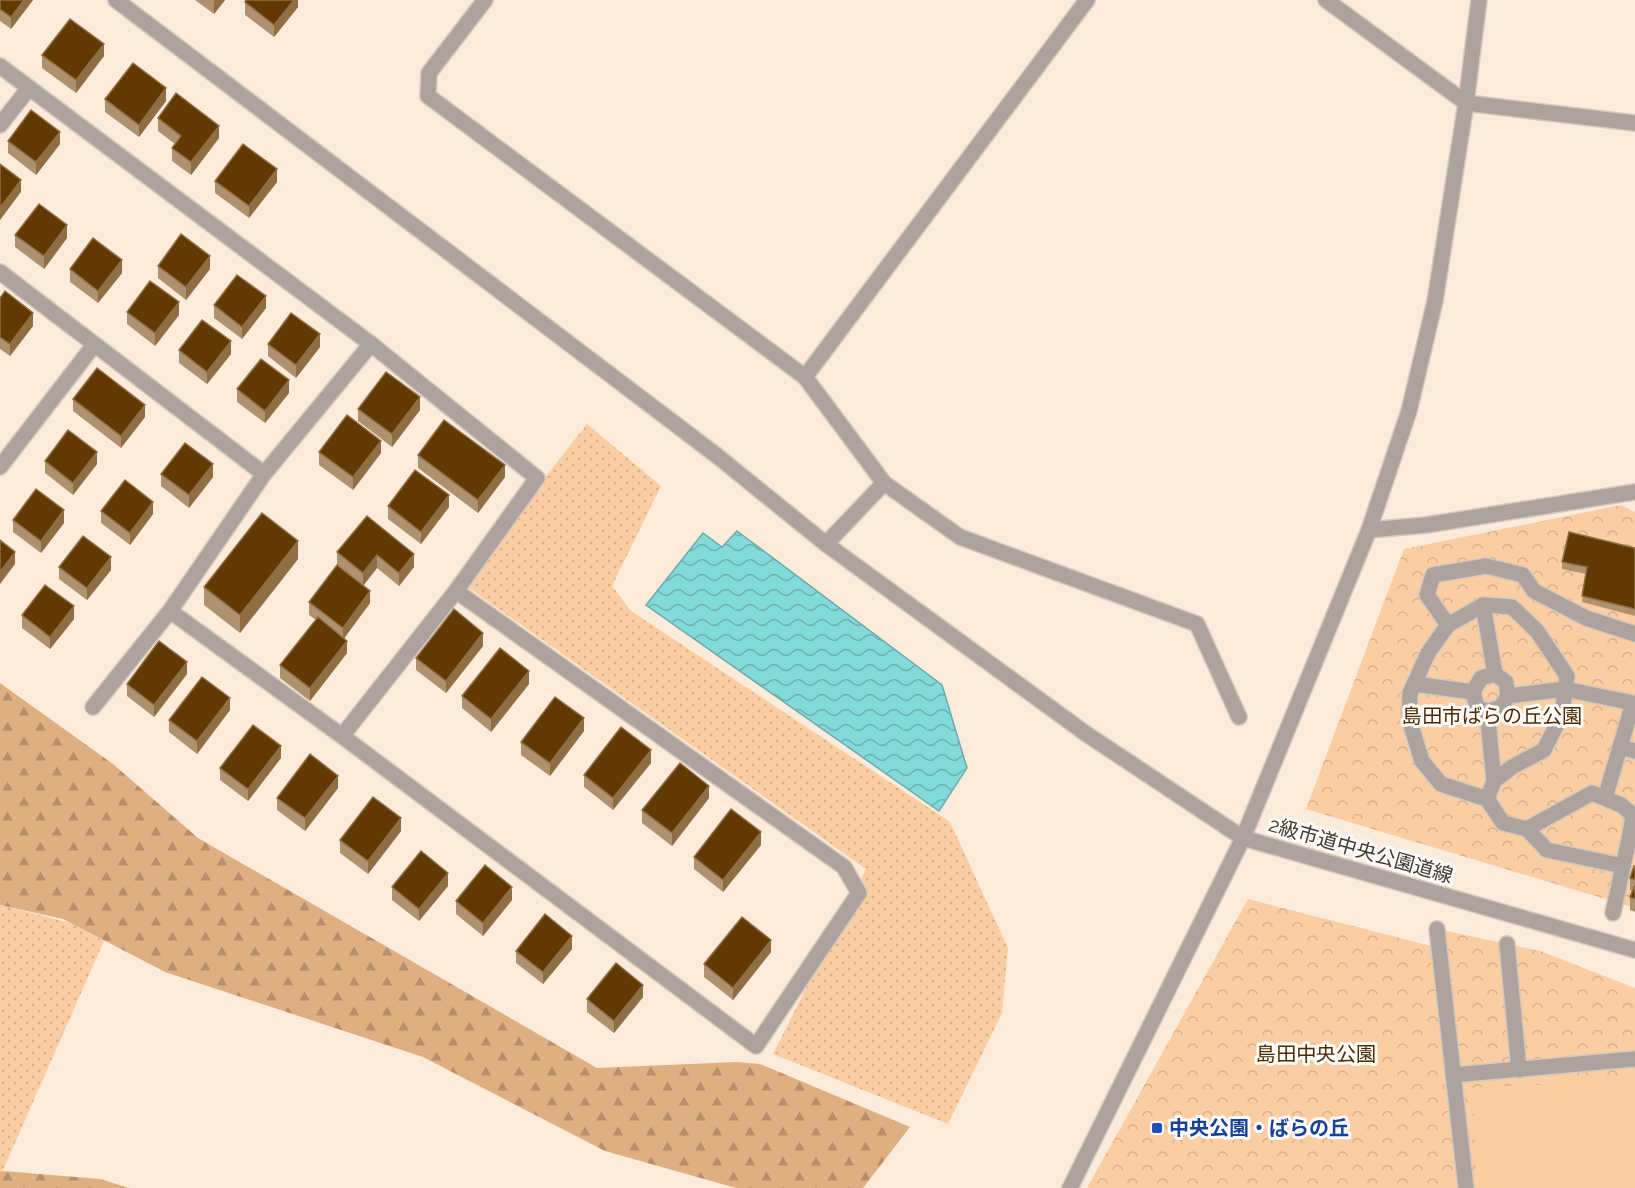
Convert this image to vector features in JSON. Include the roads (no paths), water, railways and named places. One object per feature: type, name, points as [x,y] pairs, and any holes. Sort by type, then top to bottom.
[{"type":"street","points":[[116,0],[716,455],[826,544],[1085,733],[1243,838],[1369,530],[1409,411],[1436,301],[1479,0]]},
{"type":"street","points":[[485,0],[429,73],[428,96],[805,377],[884,483],[960,537],[1197,624],[1239,717]]},
{"type":"street","points":[[805,377],[1087,0]]},
{"type":"street","points":[[1326,0],[1466,103],[1635,123]]},
{"type":"street","points":[[0,66],[371,344],[537,478],[456,591],[342,736]]},
{"type":"street","points":[[0,125],[29,88]]},
{"type":"street","points":[[0,272],[264,474]]},
{"type":"street","points":[[93,707],[170,611],[264,474],[371,344]]},
{"type":"street","points":[[0,467],[94,345]]},
{"type":"street","points":[[826,544],[884,483]]},
{"type":"street","points":[[1369,530],[1426,525],[1635,492]]},
{"type":"street","points":[[1448,625],[1427,595],[1433,575],[1486,566],[1523,575],[1534,591],[1586,618],[1635,634]]},
{"type":"street","points":[[170,611],[342,736],[756,1046],[859,893],[844,867],[456,591]]},
{"type":"street","points":[[1522,617],[1534,591]]},
{"type":"street","points":[[1483,605],[1495,674],[1506,682],[1508,696],[1500,708],[1487,711],[1477,708],[1473,692],[1481,678],[1495,674]]},
{"type":"street","points":[[1486,799],[1494,781],[1512,766],[1544,750],[1562,714],[1567,676],[1538,631],[1512,607],[1483,605],[1448,625],[1428,652],[1410,693],[1409,719],[1422,761],[1441,784],[1486,799],[1503,823],[1527,829],[1546,850],[1623,866]]},
{"type":"street","points":[[1414,684],[1473,692]]},
{"type":"street","points":[[1508,696],[1565,689],[1634,703],[1628,749],[1605,798]]},
{"type":"street","points":[[1487,711],[1494,781]]},
{"type":"street","points":[[1527,829],[1592,793],[1621,805],[1633,816],[1632,836],[1613,913]]},
{"type":"street","name":"2級市道中央公園道線","points":[[1070,1188],[1243,838],[1635,950]]},
{"type":"street","points":[[1437,929],[1466,1188]]},
{"type":"street","points":[[1507,944],[1519,1070]]},
{"type":"street","points":[[1453,1075],[1635,1059]]},
{"type":"water","points":[[737,531],[942,685],[967,768],[939,811],[646,605],[703,533],[722,547]]},
{"type":"place","name":"中央公園・ばらの丘","points":[[1157,1128]]},
{"type":"park label","name":"島田市ばらの丘公園","points":[[1492,716]]},
{"type":"park label","name":"島田中央公園","points":[[1316,1054]]}]
